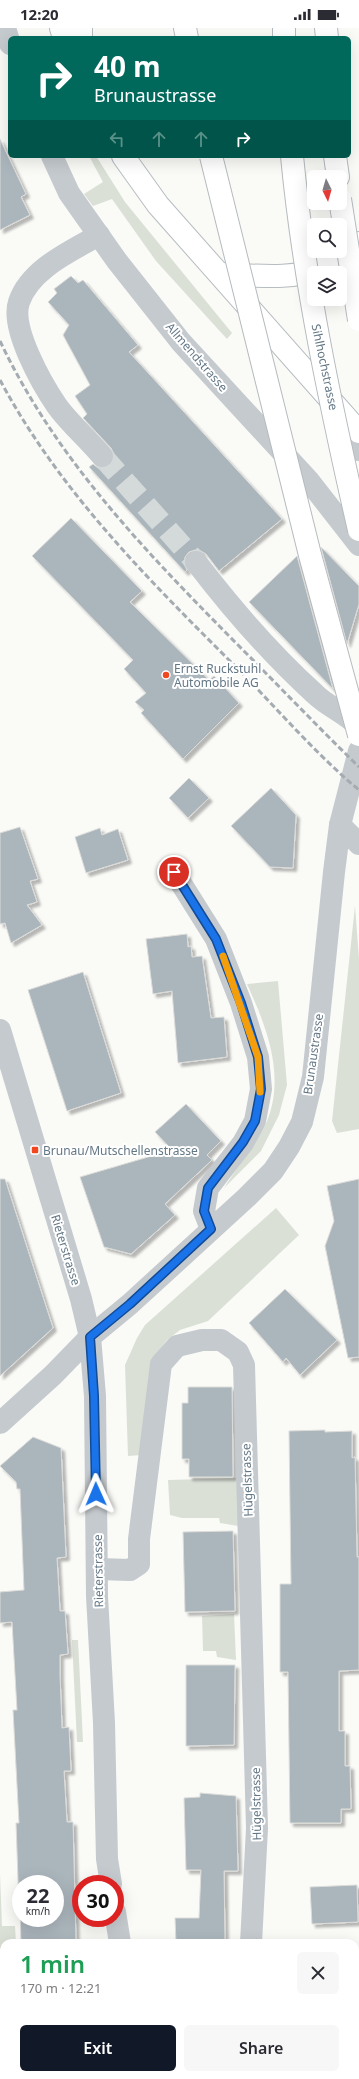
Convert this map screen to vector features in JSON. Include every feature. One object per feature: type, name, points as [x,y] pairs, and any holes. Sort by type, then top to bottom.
[{"type":"main road","points":[[124,158],[158,205],[359,432]]},
{"type":"main road","points":[[211,158],[310,555],[359,736]]},
{"type":"main road","name":"Sihlhochstrasse","points":[[292,158],[304,257],[319,342],[359,530]]},
{"type":"main road","points":[[335,158],[337,170]]},
{"type":"main road","points":[[342,210],[359,320]]},
{"type":"main road","points":[[218,274],[274,276],[300,274],[323,267],[359,243]]},
{"type":"street","points":[[5,28],[8,38]]},
{"type":"street","name":"Allmendstrasse","points":[[53,158],[69,193],[99,235],[181,342],[309,481],[359,545]]},
{"type":"street","points":[[99,235],[47,265],[36,277],[18,303],[20,334],[32,361],[57,406],[102,456]]},
{"type":"street","points":[[345,416],[359,450]]},
{"type":"street","points":[[196,562],[240,618],[316,696],[349,716],[359,727]]},
{"type":"street","name":"Brunaustrasse","points":[[0,1423],[53,1375],[90,1337],[130,1304],[273,1171],[302,1122],[313,1077],[340,825],[359,752]]},
{"type":"street","points":[[340,825],[359,844]]},
{"type":"street","points":[[174,872],[216,939],[241,1003],[258,1057],[261,1089],[255,1121],[243,1142],[208,1188],[204,1211],[211,1229]]},
{"type":"street","name":"Rieterstrasse","points":[[0,1030],[21,1095],[35,1150],[81,1299],[90,1337],[94,1396],[107,1859],[110,1875]]},
{"type":"street","name":"Hügelstrasse","points":[[98,1569],[130,1570],[139,1564],[140,1539],[161,1364],[178,1346],[202,1340],[221,1340],[238,1352],[244,1364],[257,1828],[251,1939]]},
{"type":"street","points":[[117,1927],[119,1939]]},
{"type":"shaded area","points":[[90,158],[97,158],[125,202],[232,333],[227,339],[156,261],[112,199],[93,206],[84,194],[103,182]]},
{"type":"shaded area","points":[[355,906],[359,959],[359,1129],[337,1133],[332,1121]]},
{"type":"shaded area","points":[[278,981],[287,1085],[279,1115],[261,1151],[224,1188],[265,1126],[271,1108],[274,1090],[272,1054],[261,1018],[247,984]]},
{"type":"shaded area","points":[[276,1208],[299,1235],[208,1321],[180,1330],[167,1340],[157,1353],[141,1455],[128,1456],[125,1365],[137,1338],[145,1325]]},
{"type":"shaded area","points":[[238,1478],[238,1526],[220,1523],[219,1518],[182,1518],[170,1515],[168,1480]]},
{"type":"shaded area","points":[[234,1614],[236,1660],[217,1657],[216,1651],[203,1651],[202,1616]]},
{"type":"shaded area","points":[[72,1640],[78,1640],[83,1742],[77,1742]]},
{"type":"shaded area","points":[[0,1874],[2,1926],[15,1927],[16,1939],[0,1939]]},
{"type":"building","points":[[0,139],[26,194],[21,197],[30,215],[0,230]]},
{"type":"building","points":[[71,276],[78,283],[83,280],[138,345],[129,352],[282,519],[219,571],[206,554],[195,550],[189,552],[185,557],[184,564],[187,570],[185,572],[89,467],[93,464],[98,468],[110,466],[114,460],[114,454],[111,448],[83,418],[87,414],[75,396],[90,385],[63,335],[69,325],[48,302],[57,293],[54,289]]},
{"type":"building","points":[[71,518],[142,591],[130,602],[209,680],[214,676],[239,703],[183,759],[141,713],[144,710],[135,702],[146,693],[124,669],[133,660],[32,556]]},
{"type":"building","points":[[321,547],[359,586],[359,604],[347,644]]},
{"type":"building","points":[[297,556],[333,689],[249,602]]},
{"type":"building","points":[[189,778],[209,798],[188,818],[169,798]]},
{"type":"building","points":[[271,788],[296,815],[293,868],[270,867],[231,826]]},
{"type":"building","points":[[20,827],[38,879],[30,881],[37,902],[27,905],[42,925],[11,943],[5,923],[0,924],[0,833]]},
{"type":"building","points":[[100,828],[102,835],[118,829],[128,860],[86,873],[75,837]]},
{"type":"building","points":[[187,934],[188,947],[191,946],[192,957],[202,956],[211,1018],[224,1017],[227,1057],[178,1063],[172,991],[153,994],[146,939]]},
{"type":"building","points":[[83,972],[121,1093],[67,1111],[28,990]]},
{"type":"building","points":[[186,1104],[221,1141],[207,1155],[212,1160],[165,1204],[175,1215],[131,1254],[104,1247],[80,1177],[172,1150],[155,1132]]},
{"type":"building","points":[[0,1179],[5,1179],[53,1328],[0,1376]]},
{"type":"building","points":[[359,1179],[359,1357],[348,1358],[325,1246],[334,1221],[327,1186]]},
{"type":"building","points":[[285,1289],[337,1340],[300,1375],[286,1358],[283,1362],[249,1323]]},
{"type":"building","points":[[188,1387],[232,1387],[233,1477],[189,1477],[189,1459],[182,1459],[182,1403],[188,1403]]},
{"type":"building","points":[[325,1430],[325,1432],[352,1431],[352,1458],[355,1457],[357,1557],[359,1557],[359,1670],[339,1671],[339,1731],[345,1731],[345,1766],[350,1766],[351,1809],[341,1809],[341,1823],[290,1823],[288,1672],[280,1672],[280,1584],[291,1584],[289,1431]]},
{"type":"building","points":[[33,1437],[61,1448],[66,1557],[57,1558],[60,1611],[65,1611],[68,1654],[60,1655],[60,1675],[62,1728],[69,1727],[71,1771],[64,1771],[67,1822],[73,1822],[74,1875],[72,1875],[72,1927],[76,1927],[76,1939],[21,1939],[21,1927],[64,1927],[64,1875],[18,1875],[16,1823],[19,1823],[13,1710],[17,1710],[12,1622],[0,1623],[0,1592],[24,1590],[20,1489],[17,1489],[16,1482],[0,1466]]},
{"type":"building","points":[[233,1531],[235,1611],[185,1612],[183,1532]]},
{"type":"building","points":[[186,1665],[235,1665],[234,1745],[186,1746]]},
{"type":"building","points":[[200,1793],[236,1796],[238,1871],[224,1871],[225,1939],[176,1939],[175,1918],[199,1918],[201,1870],[186,1870],[184,1798],[200,1797]]},
{"type":"building","points":[[357,1885],[358,1922],[312,1924],[310,1887]]},
{"type":"tunnel","points":[[102,456],[196,562]]},
{"type":"railway","points":[[0,341],[22,384],[48,425],[75,464],[105,502],[201,608],[359,767]]},
{"type":"railway","points":[[0,380],[24,422],[51,461],[79,499],[110,535],[174,605],[314,748],[343,777],[359,790]]},
{"type":"slow traffic","points":[[223,956],[241,1003],[258,1057],[260,1092]]},
{"type":"place","name":"Ernst Ruckstuhl Automobile AG","points":[[166,675]]},
{"type":"place","name":"Brunau/Mutschellenstrasse","points":[[35,1150]]},
{"type":"route","points":[[96,1494],[94,1396],[90,1337],[130,1304],[211,1229],[204,1211],[208,1188],[243,1142],[255,1121],[261,1089],[258,1057],[241,1003],[216,939],[174,872]]}]
